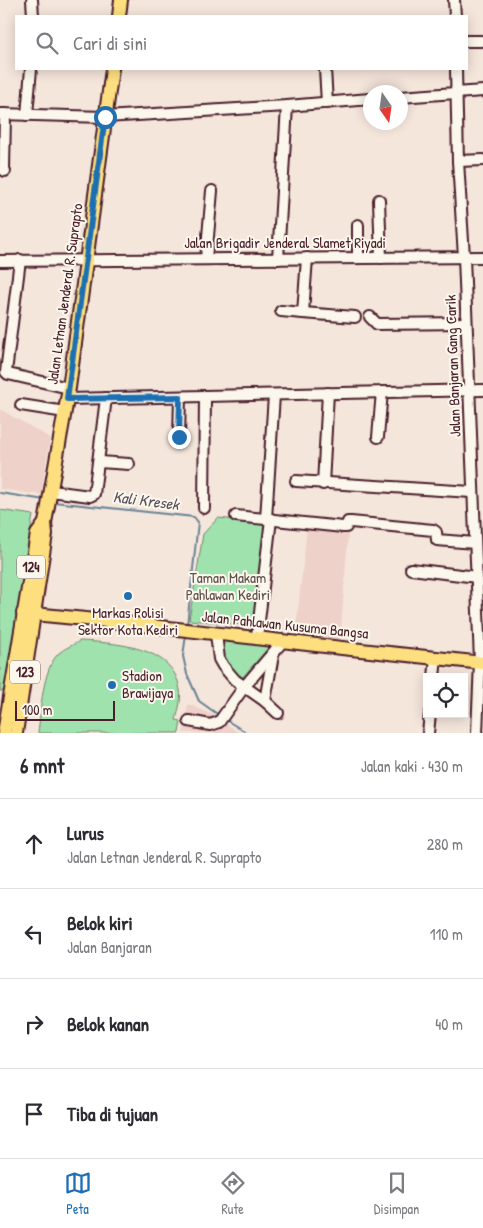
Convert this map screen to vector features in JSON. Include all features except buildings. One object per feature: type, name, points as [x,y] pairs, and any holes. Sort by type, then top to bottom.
[{"type":"main road","points":[[119,15],[121,0]]},
{"type":"main road","name":"Jalan Letnan Jenderal R. Suprapto","points":[[29,614],[46,534],[45,523],[68,393],[112,70]]},
{"type":"main road","name":"Jalan Pahlawan Kusuma Bangsa","points":[[29,614],[482,663]]},
{"type":"main road","name":"123","points":[[10,731],[29,614]]},
{"type":"street","points":[[32,0],[33,15]]},
{"type":"street","points":[[454,0],[455,15]]},
{"type":"street","points":[[468,41],[481,41]]},
{"type":"street","points":[[27,115],[31,70]]},
{"type":"street","points":[[325,70],[327,103]]},
{"type":"street","name":"Jalan Banjaran Gang Carik","points":[[456,70],[458,161],[476,493],[476,577],[482,663],[477,733]]},
{"type":"street","points":[[408,96],[483,91]]},
{"type":"street","points":[[5,171],[3,114],[105,117],[363,100]]},
{"type":"street","points":[[278,259],[287,106]]},
{"type":"street","points":[[458,161],[483,160]]},
{"type":"street","points":[[206,259],[212,191]]},
{"type":"street","points":[[379,200],[381,258]]},
{"type":"street","points":[[358,225],[358,258]]},
{"type":"street","name":"Jalan Brigadir Jenderal Slamet Riyadi","points":[[0,261],[483,257]]},
{"type":"street","points":[[303,313],[307,258]]},
{"type":"street","points":[[20,260],[6,372],[68,393],[106,398],[483,390]]},
{"type":"street","points":[[281,311],[355,316]]},
{"type":"street","points":[[370,317],[377,324],[466,323]]},
{"type":"street","points":[[378,437],[382,392]]},
{"type":"street","points":[[323,484],[328,393]]},
{"type":"street","points":[[257,638],[268,519],[274,395]]},
{"type":"street","points":[[179,437],[180,397]]},
{"type":"street","points":[[204,508],[205,397]]},
{"type":"street","points":[[49,499],[93,495],[99,462],[106,398]]},
{"type":"street","points":[[21,405],[65,412]]},
{"type":"street","points":[[99,462],[129,464]]},
{"type":"street","points":[[296,481],[323,484],[371,484],[476,493]]},
{"type":"street","points":[[236,516],[343,527],[346,527],[348,522],[351,522],[433,530],[436,532],[438,540],[475,543]]},
{"type":"street","points":[[412,569],[476,577]]},
{"type":"street","points":[[216,634],[223,666],[244,687],[265,701],[278,713]]},
{"type":"street","points":[[189,721],[210,725],[219,722],[244,687],[283,641]]},
{"type":"street","points":[[265,701],[273,654]]},
{"type":"street","points":[[434,673],[436,658]]},
{"type":"street","points":[[428,733],[430,718]]},
{"type":"shaded area","points":[[0,409],[50,438],[41,495],[0,489]]},
{"type":"shaded area","points":[[307,529],[348,535],[340,643],[295,636]]},
{"type":"shaded area","points":[[188,704],[217,717],[239,733],[183,733]]},
{"type":"green space","points":[[0,510],[33,515],[5,691],[0,691]]},
{"type":"green space","name":"Taman Makam Pahlawan Kediri","points":[[218,518],[268,523],[256,626],[189,620],[203,534]]},
{"type":"green space","points":[[219,640],[270,646],[241,679],[222,658]]},
{"type":"green space","name":"Stadion Brawijaya","points":[[80,641],[109,643],[140,649],[155,655],[167,664],[175,675],[180,690],[176,720],[181,721],[179,733],[38,733],[43,691],[53,660],[66,648]]},
{"type":"waterway","name":"Kali Kresek","points":[[0,493],[45,500]]},
{"type":"waterway","name":"Kali Kresek","points":[[54,502],[194,517],[198,522],[187,625]]},
{"type":"waterway","name":"Kali Kresek","points":[[186,635],[183,656],[187,674],[199,701],[220,716]]},
{"type":"waterway","name":"Kali Kresek","points":[[226,720],[247,733]]},
{"type":"place","name":"Markas Polisi Sektor Kota Kediri","points":[[128,596]]},
{"type":"place","name":"Stadion Brawijaya","points":[[112,685]]},
{"type":"route","points":[[105,117],[67,399],[180,397],[179,437]]}]
